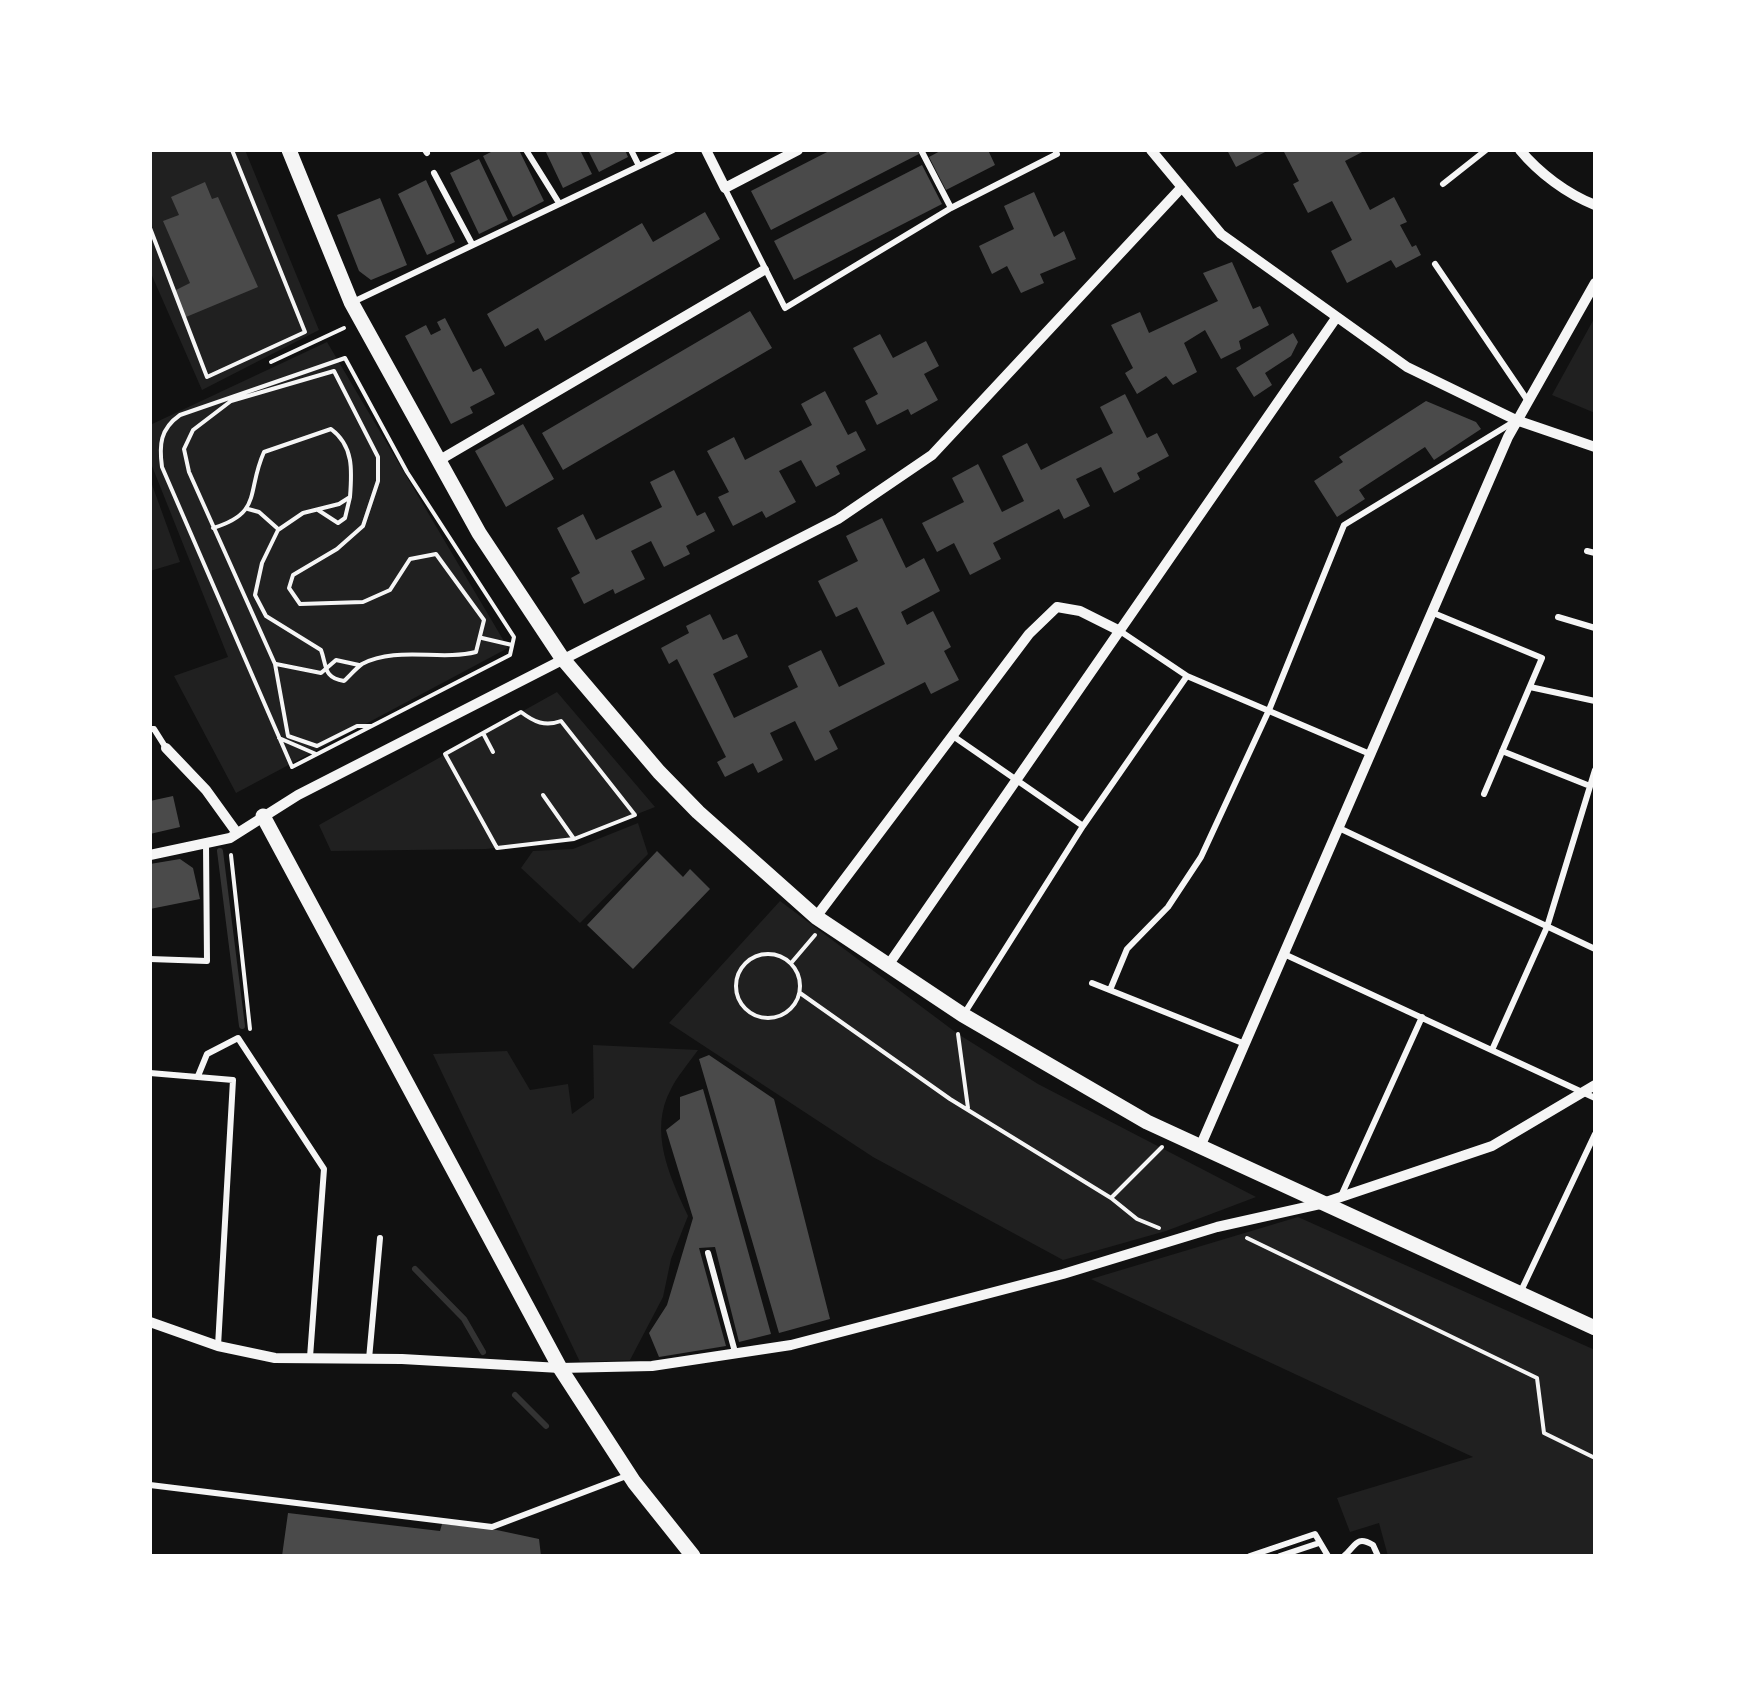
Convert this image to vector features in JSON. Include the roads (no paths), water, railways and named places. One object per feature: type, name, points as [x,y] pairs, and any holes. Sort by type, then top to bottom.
[{"type":"street","points":[[289,150],[352,302],[479,532],[562,658],[659,772],[817,924],[889,964],[963,1015],[1148,1122],[1595,1328]]},
{"type":"street","points":[[706,150],[725,188],[798,150]]},
{"type":"street","points":[[1151,150],[1221,234],[1407,366],[1516,420],[1595,447]]},
{"type":"street","points":[[1520,150],[1532,164],[1579,199],[1595,206]]},
{"type":"street","points":[[150,855],[233,835],[562,658],[838,519],[932,454],[1182,187]]},
{"type":"street","points":[[438,461],[764,270]]},
{"type":"street","points":[[1200,1148],[1516,420],[1595,283]]},
{"type":"street","points":[[889,964],[1336,318]]},
{"type":"street","points":[[817,924],[1028,634],[1057,607],[1080,611],[1120,631]]},
{"type":"street","points":[[166,748],[206,790],[233,835]]},
{"type":"street","points":[[262,816],[560,1368],[630,1475],[693,1556]]},
{"type":"street","points":[[150,1322],[218,1346],[275,1358],[560,1368],[652,1366],[790,1345],[1063,1274],[1217,1227],[1320,1204],[1492,1146],[1590,1095],[1595,1085]]},
{"type":"lane","points":[[526,150],[559,203]]},
{"type":"lane","points":[[630,150],[639,166]]},
{"type":"lane","points":[[352,302],[673,150]]},
{"type":"lane","points":[[921,150],[952,208]]},
{"type":"lane","points":[[1443,184],[1486,150]]},
{"type":"lane","points":[[725,188],[785,308],[952,208],[1056,152]]},
{"type":"lane","points":[[434,174],[472,244]]},
{"type":"lane","points":[[1435,264],[1528,401]]},
{"type":"lane","points":[[1110,990],[1127,950],[1168,907],[1201,858],[1268,710],[1344,525],[1516,420]]},
{"type":"lane","points":[[1431,612],[1542,658],[1484,794]]},
{"type":"lane","points":[[1558,617],[1595,628]]},
{"type":"lane","points":[[1120,631],[1187,676],[1371,754]]},
{"type":"lane","points":[[963,1015],[1083,826],[1187,676]]},
{"type":"lane","points":[[1530,687],[1595,701]]},
{"type":"lane","points":[[150,728],[154,728],[166,748]]},
{"type":"lane","points":[[951,735],[1083,826]]},
{"type":"lane","points":[[1502,751],[1590,786]]},
{"type":"lane","points":[[1492,1050],[1547,928],[1595,770]]},
{"type":"lane","points":[[1340,828],[1595,949]]},
{"type":"lane","points":[[150,959],[207,961],[206,842]]},
{"type":"lane","points":[[1283,954],[1590,1095]]},
{"type":"lane","points":[[1092,983],[1246,1045]]},
{"type":"lane","points":[[1341,1196],[1422,1017]]},
{"type":"lane","points":[[198,1076],[207,1054],[238,1038],[324,1169],[310,1359]]},
{"type":"lane","points":[[150,1072],[233,1080],[218,1346]]},
{"type":"lane","points":[[1520,1294],[1595,1134]]},
{"type":"lane","points":[[369,1359],[380,1238]]},
{"type":"lane","points":[[708,1252],[735,1354]]},
{"type":"lane","points":[[150,1485],[492,1527],[630,1475]]},
{"type":"lane","points":[[1250,1556],[1315,1534],[1328,1556]]},
{"type":"lane","points":[[1344,1556],[1361,1540],[1373,1545],[1378,1556]]},
{"type":"lane","points":[[1280,1556],[1320,1544]]},
{"type":"waterway","points":[[220,851],[242,1026]]},
{"type":"waterway","points":[[415,1269],[464,1319],[483,1352]]},
{"type":"waterway","points":[[515,1395],[546,1426]]}]
